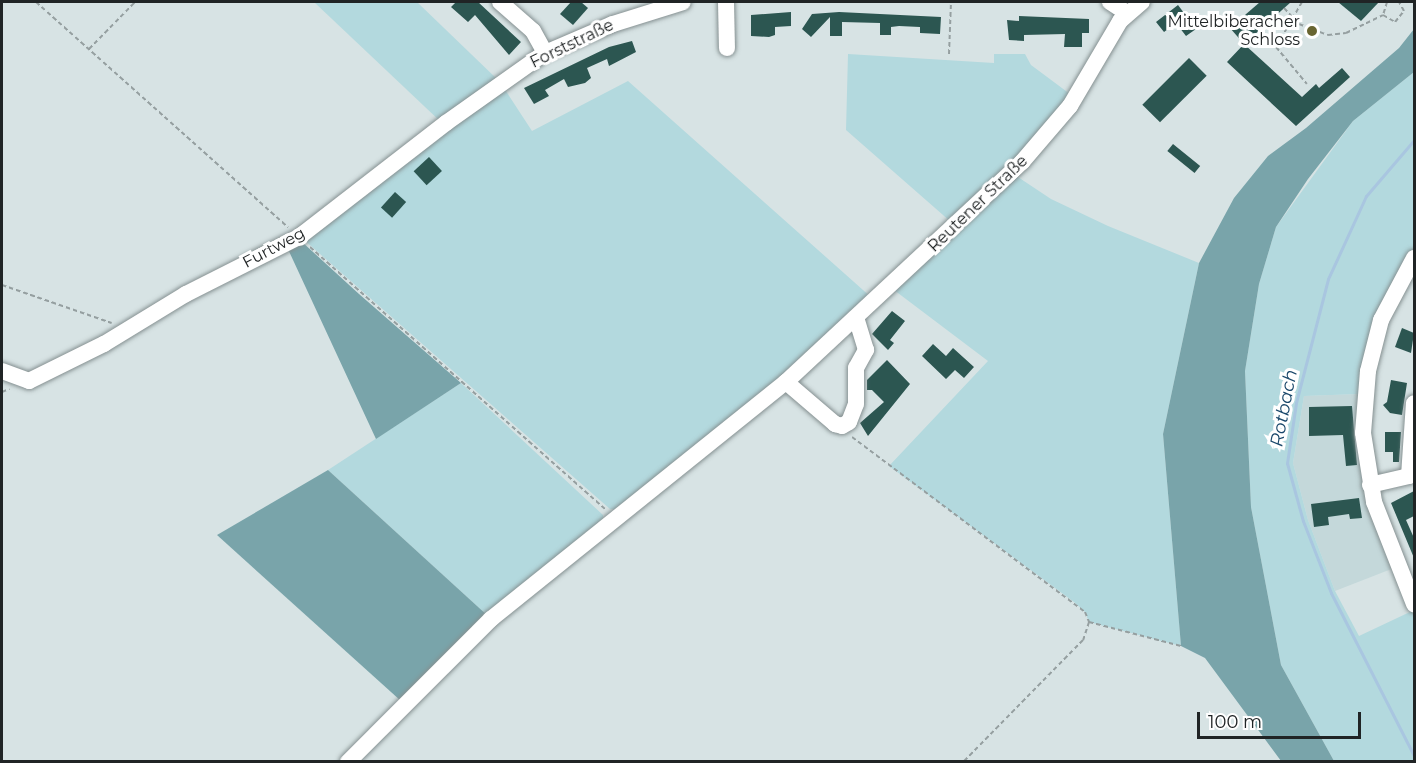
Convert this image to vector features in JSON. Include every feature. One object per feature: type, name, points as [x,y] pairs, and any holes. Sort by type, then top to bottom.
[{"type":"street","points":[[500,2],[533,31],[545,53]]},
{"type":"street","name":"Forststraße","points":[[500,84],[545,53],[613,24],[682,2]]},
{"type":"street","points":[[726,2],[727,48]]},
{"type":"street","points":[[1110,2],[1127,13]]},
{"type":"street","name":"Reutener Straße","points":[[348,762],[491,619],[786,382],[1053,130],[1127,13],[1142,2]]},
{"type":"street","name":"Furtweg","points":[[2,371],[29,381],[129,329],[186,294],[299,237],[500,84]]},
{"type":"street","points":[[1414,258],[1381,320],[1368,371],[1363,433],[1371,485],[1385,537],[1414,604]]},
{"type":"street","points":[[786,382],[842,426],[854,416],[856,368],[866,350],[856,318]]},
{"type":"street","points":[[1371,485],[1409,476],[1414,403]]},
{"type":"path","points":[[36,2],[615,518]]},
{"type":"path","points":[[89,49],[135,2]]},
{"type":"path","points":[[949,54],[951,2]]},
{"type":"path","points":[[1302,2],[1291,16],[1276,47],[1307,84]]},
{"type":"path","points":[[1284,8],[1308,29],[1328,35],[1346,33],[1383,15],[1387,2]]},
{"type":"path","points":[[1383,15],[1391,21],[1401,18],[1404,8],[1399,2]]},
{"type":"path","points":[[2,285],[129,329]]},
{"type":"path","points":[[842,426],[890,466],[1086,612],[1089,622],[1083,640],[963,762]]},
{"type":"path","points":[[1089,622],[1181,646]]},
{"type":"shaded area","points":[[314,2],[417,2],[498,80],[442,123]]},
{"type":"shaded area","points":[[1414,29],[1414,72],[1353,121],[1308,179],[1276,227],[1259,284],[1245,371],[1251,507],[1281,665],[1334,761],[1281,761],[1205,658],[1181,646],[1163,434],[1199,263],[1234,198],[1268,156],[1306,128],[1399,48]]},
{"type":"shaded area","points":[[848,54],[994,63],[994,54],[1025,54],[1031,65],[1070,94],[1048,127],[951,222],[846,130]]},
{"type":"shaded area","points":[[1414,72],[1414,249],[1406,261],[1359,394],[1304,396],[1293,463],[1308,520],[1335,591],[1359,636],[1412,611],[1414,616],[1414,761],[1334,761],[1281,665],[1251,507],[1245,371],[1259,284],[1276,227],[1353,121]]},
{"type":"shaded area","points":[[628,81],[872,298],[782,379],[617,510],[610,509],[303,239],[502,85],[532,131]]},
{"type":"shaded area","points":[[1015,175],[1051,199],[1108,226],[1199,263],[1163,434],[1181,646],[1089,622],[1085,612],[1074,602],[889,466],[988,361],[894,290]]},
{"type":"shaded area","points":[[301,241],[461,383],[376,439],[287,247]]},
{"type":"shaded area","points":[[461,383],[603,515],[603,521],[488,616],[328,470]]},
{"type":"shaded area","points":[[1359,394],[1394,568],[1335,591],[1308,520],[1293,463],[1304,396]]},
{"type":"shaded area","points":[[328,470],[488,616],[401,701],[217,535]]},
{"type":"building","points":[[456,2],[478,2],[521,42],[509,55],[475,15],[468,22],[451,7]]},
{"type":"building","points":[[571,2],[581,2],[588,8],[573,25],[560,14]]},
{"type":"building","points":[[1260,2],[1291,2],[1244,44],[1230,28]]},
{"type":"building","points":[[1338,2],[1379,2],[1361,21]]},
{"type":"building","points":[[1178,5],[1196,29],[1186,36],[1176,23],[1164,32],[1156,22]]},
{"type":"building","points":[[791,12],[791,26],[775,27],[775,35],[769,37],[751,36],[751,15]]},
{"type":"building","points":[[839,12],[941,17],[940,34],[920,33],[920,27],[899,26],[891,27],[891,35],[880,35],[880,23],[842,22],[842,36],[830,36],[830,17],[811,37],[802,29],[812,14]]},
{"type":"building","points":[[1019,16],[1089,19],[1089,33],[1082,33],[1082,47],[1064,47],[1065,34],[1024,35],[1024,41],[1009,40],[1007,20],[1019,21]]},
{"type":"building","points":[[632,41],[636,52],[609,66],[607,59],[587,68],[591,78],[585,83],[568,87],[564,79],[545,90],[549,96],[534,104],[524,88],[609,47]]},
{"type":"building","points":[[1244,44],[1302,97],[1316,84],[1319,88],[1342,68],[1350,77],[1296,126],[1227,62]]},
{"type":"building","points":[[1189,58],[1207,76],[1160,122],[1142,105]]},
{"type":"building","points":[[1173,144],[1200,166],[1195,173],[1167,151]]},
{"type":"building","points":[[429,157],[442,171],[427,185],[414,171]]},
{"type":"building","points":[[395,192],[406,202],[392,218],[381,208]]},
{"type":"building","points":[[892,311],[905,321],[890,340],[894,343],[888,350],[872,334]]},
{"type":"building","points":[[1402,328],[1414,333],[1411,353],[1395,347]]},
{"type":"building","points":[[933,344],[946,356],[953,348],[974,367],[964,378],[955,370],[946,379],[922,356]]},
{"type":"building","points":[[887,360],[910,384],[868,436],[860,423],[884,402],[872,390],[867,390],[867,380]]},
{"type":"building","points":[[1391,380],[1407,383],[1402,415],[1390,413],[1383,405],[1387,402]]},
{"type":"building","points":[[1352,406],[1357,465],[1346,466],[1343,435],[1309,436],[1309,407]]},
{"type":"building","points":[[1385,432],[1401,432],[1399,462],[1393,462],[1393,452],[1385,452]]},
{"type":"building","points":[[1414,491],[1414,516],[1406,520],[1414,538],[1414,558],[1391,503]]},
{"type":"building","points":[[1359,498],[1362,518],[1350,519],[1349,514],[1328,517],[1329,525],[1314,527],[1311,504]]},
{"type":"waterway","name":"Rotbach","points":[[1414,140],[1366,196],[1328,279],[1296,403],[1287,463],[1303,521],[1331,593],[1414,756]]},
{"type":"place","name":"Mittelbiberacher Schloss","points":[[1312,31]]}]
